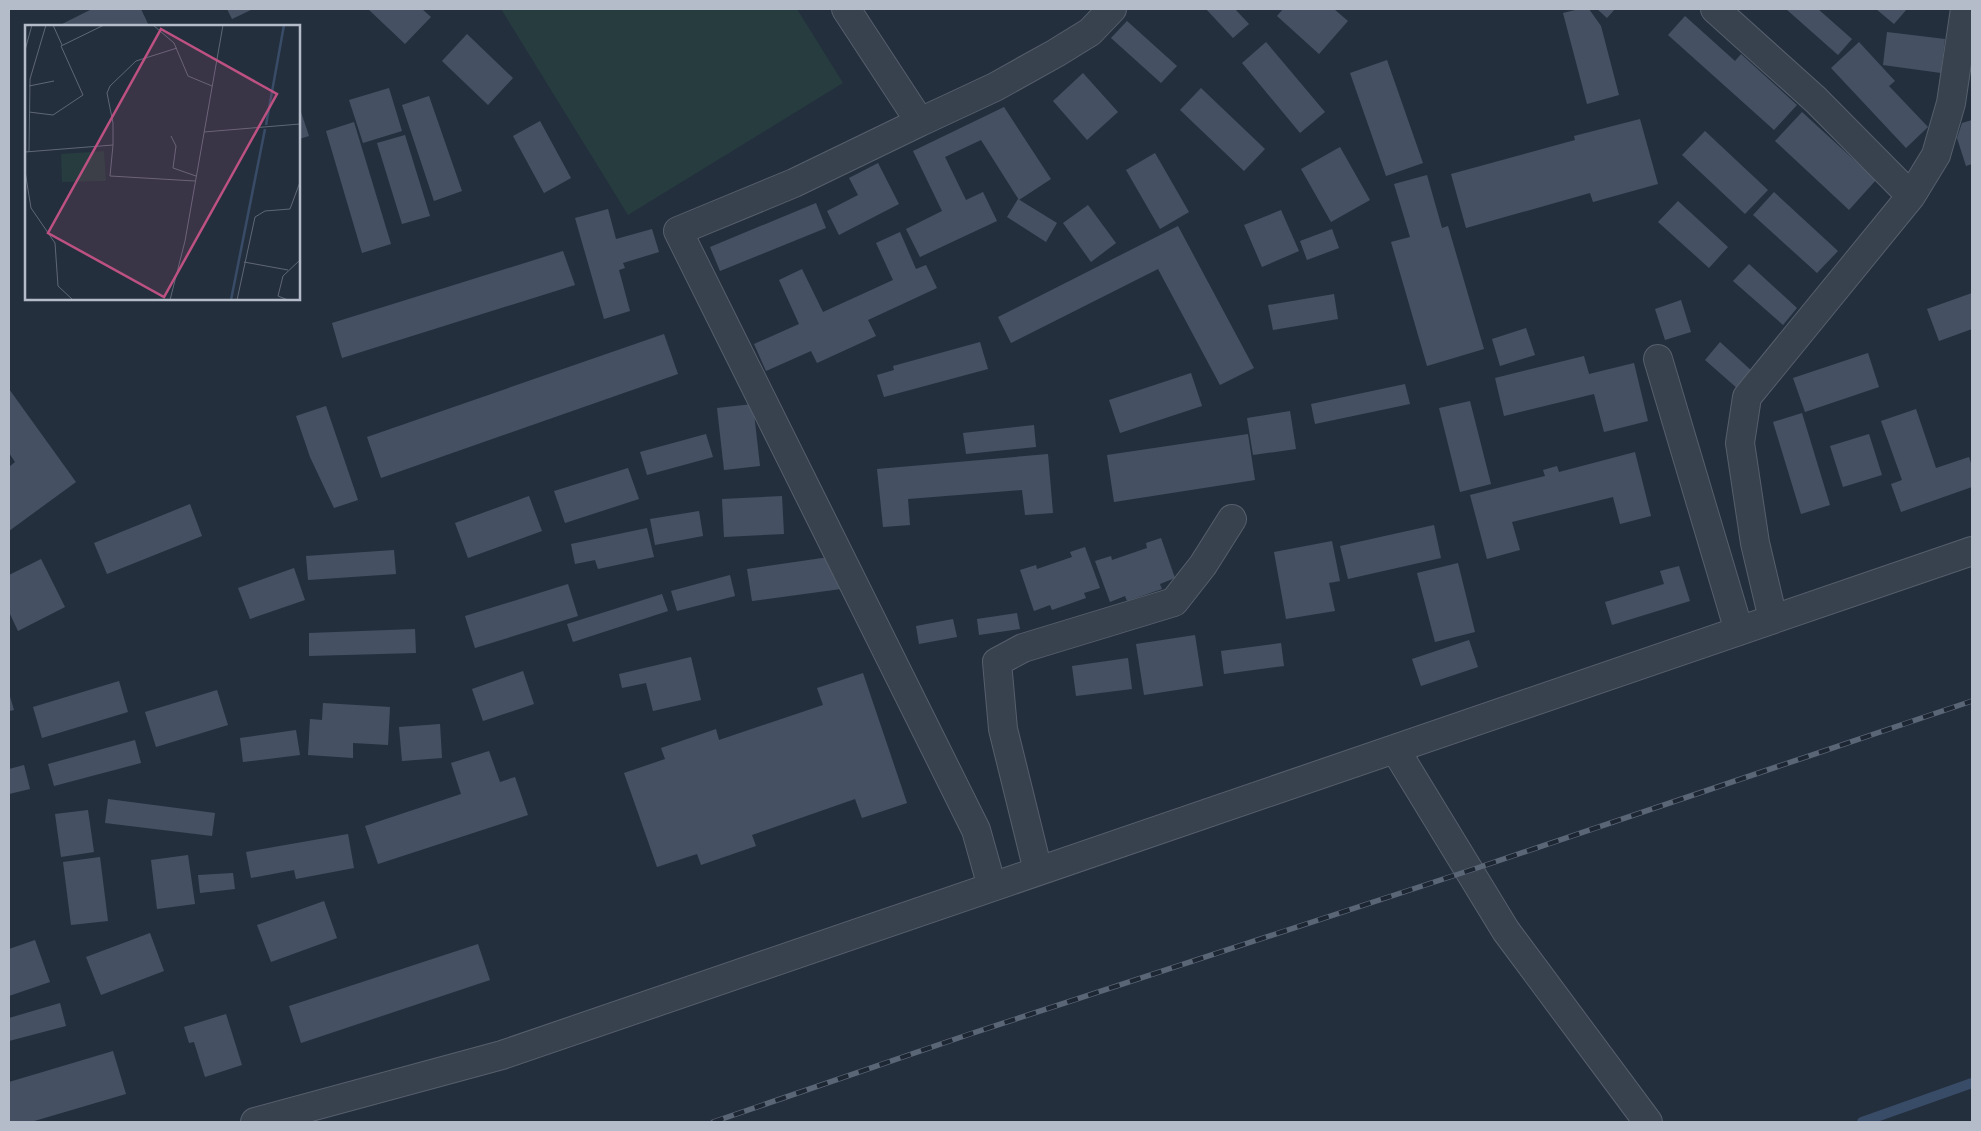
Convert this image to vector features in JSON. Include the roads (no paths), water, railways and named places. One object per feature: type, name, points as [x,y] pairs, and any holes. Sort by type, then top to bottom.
[{"type":"street","points":[[846,9],[920,122]]},
{"type":"street","points":[[992,887],[976,830],[678,231],[794,183],[995,87],[1090,32],[1112,9]]},
{"type":"street","points":[[1715,9],[1816,100],[1910,196]]},
{"type":"street","points":[[1773,619],[1755,543],[1740,443],[1748,397],[1910,196],[1936,155],[1951,103],[1966,9]]},
{"type":"street","points":[[1658,359],[1739,631]]},
{"type":"street","points":[[1038,871],[1004,729],[997,662],[1023,648],[1174,602],[1203,565],[1232,519]]},
{"type":"street","points":[[255,1122],[502,1056],[1972,551]]},
{"type":"street","points":[[1395,749],[1506,931],[1648,1122]]},
{"type":"waterway","points":[[1862,1122],[1972,1083]]},
{"type":"railway","points":[[713,1122],[970,1034],[1477,868],[1972,701]]}]
